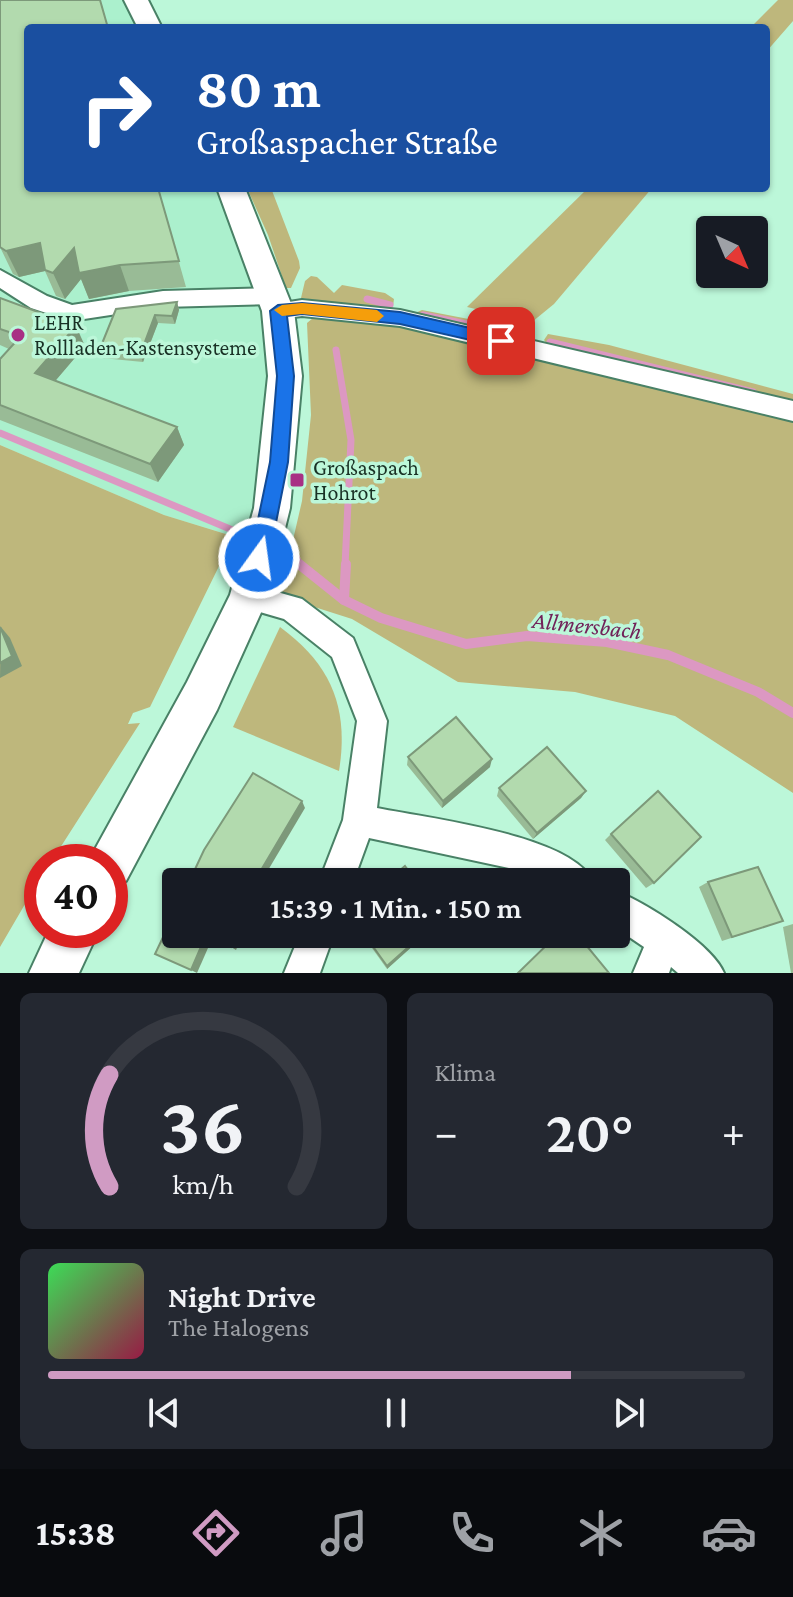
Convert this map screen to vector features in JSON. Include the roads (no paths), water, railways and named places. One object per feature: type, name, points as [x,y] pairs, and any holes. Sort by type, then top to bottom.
[{"type":"street","points":[[136,0],[148,24]]},
{"type":"street","points":[[121,844],[202,696],[249,597],[272,508],[279,462],[285,376],[276,303],[233,192]]},
{"type":"street","points":[[0,278],[39,302],[71,313],[163,299],[276,303],[400,318],[793,411]]},
{"type":"street","points":[[249,597],[292,608],[343,648],[372,721],[359,820],[341,868]]},
{"type":"street","points":[[359,820],[538,858],[554,868]]},
{"type":"street","points":[[630,917],[706,973]]},
{"type":"street","points":[[651,973],[665,940]]},
{"type":"street","points":[[53,973],[66,948]]},
{"type":"street","points":[[302,973],[312,948]]},
{"type":"waterway","points":[[367,299],[390,305]]},
{"type":"waterway","points":[[423,315],[515,334]]},
{"type":"waterway","points":[[550,342],[753,392]]},
{"type":"waterway","points":[[336,350],[351,440],[345,566]]},
{"type":"waterway","points":[[0,433],[242,534]]},
{"type":"waterway","name":"Allmersbach","points":[[295,554],[299,564]]},
{"type":"waterway","name":"Allmersbach","points":[[299,564],[344,600]]},
{"type":"waterway","points":[[344,600],[346,564]]},
{"type":"waterway","name":"Allmersbach","points":[[344,600],[381,618],[466,644],[527,636],[607,642],[668,655],[758,692],[793,713]]},
{"type":"place","name":"LEHR Rollladen-Kastensysteme","points":[[18,335]]},
{"type":"place","name":"Großaspach Hohrot","points":[[297,480]]}]
